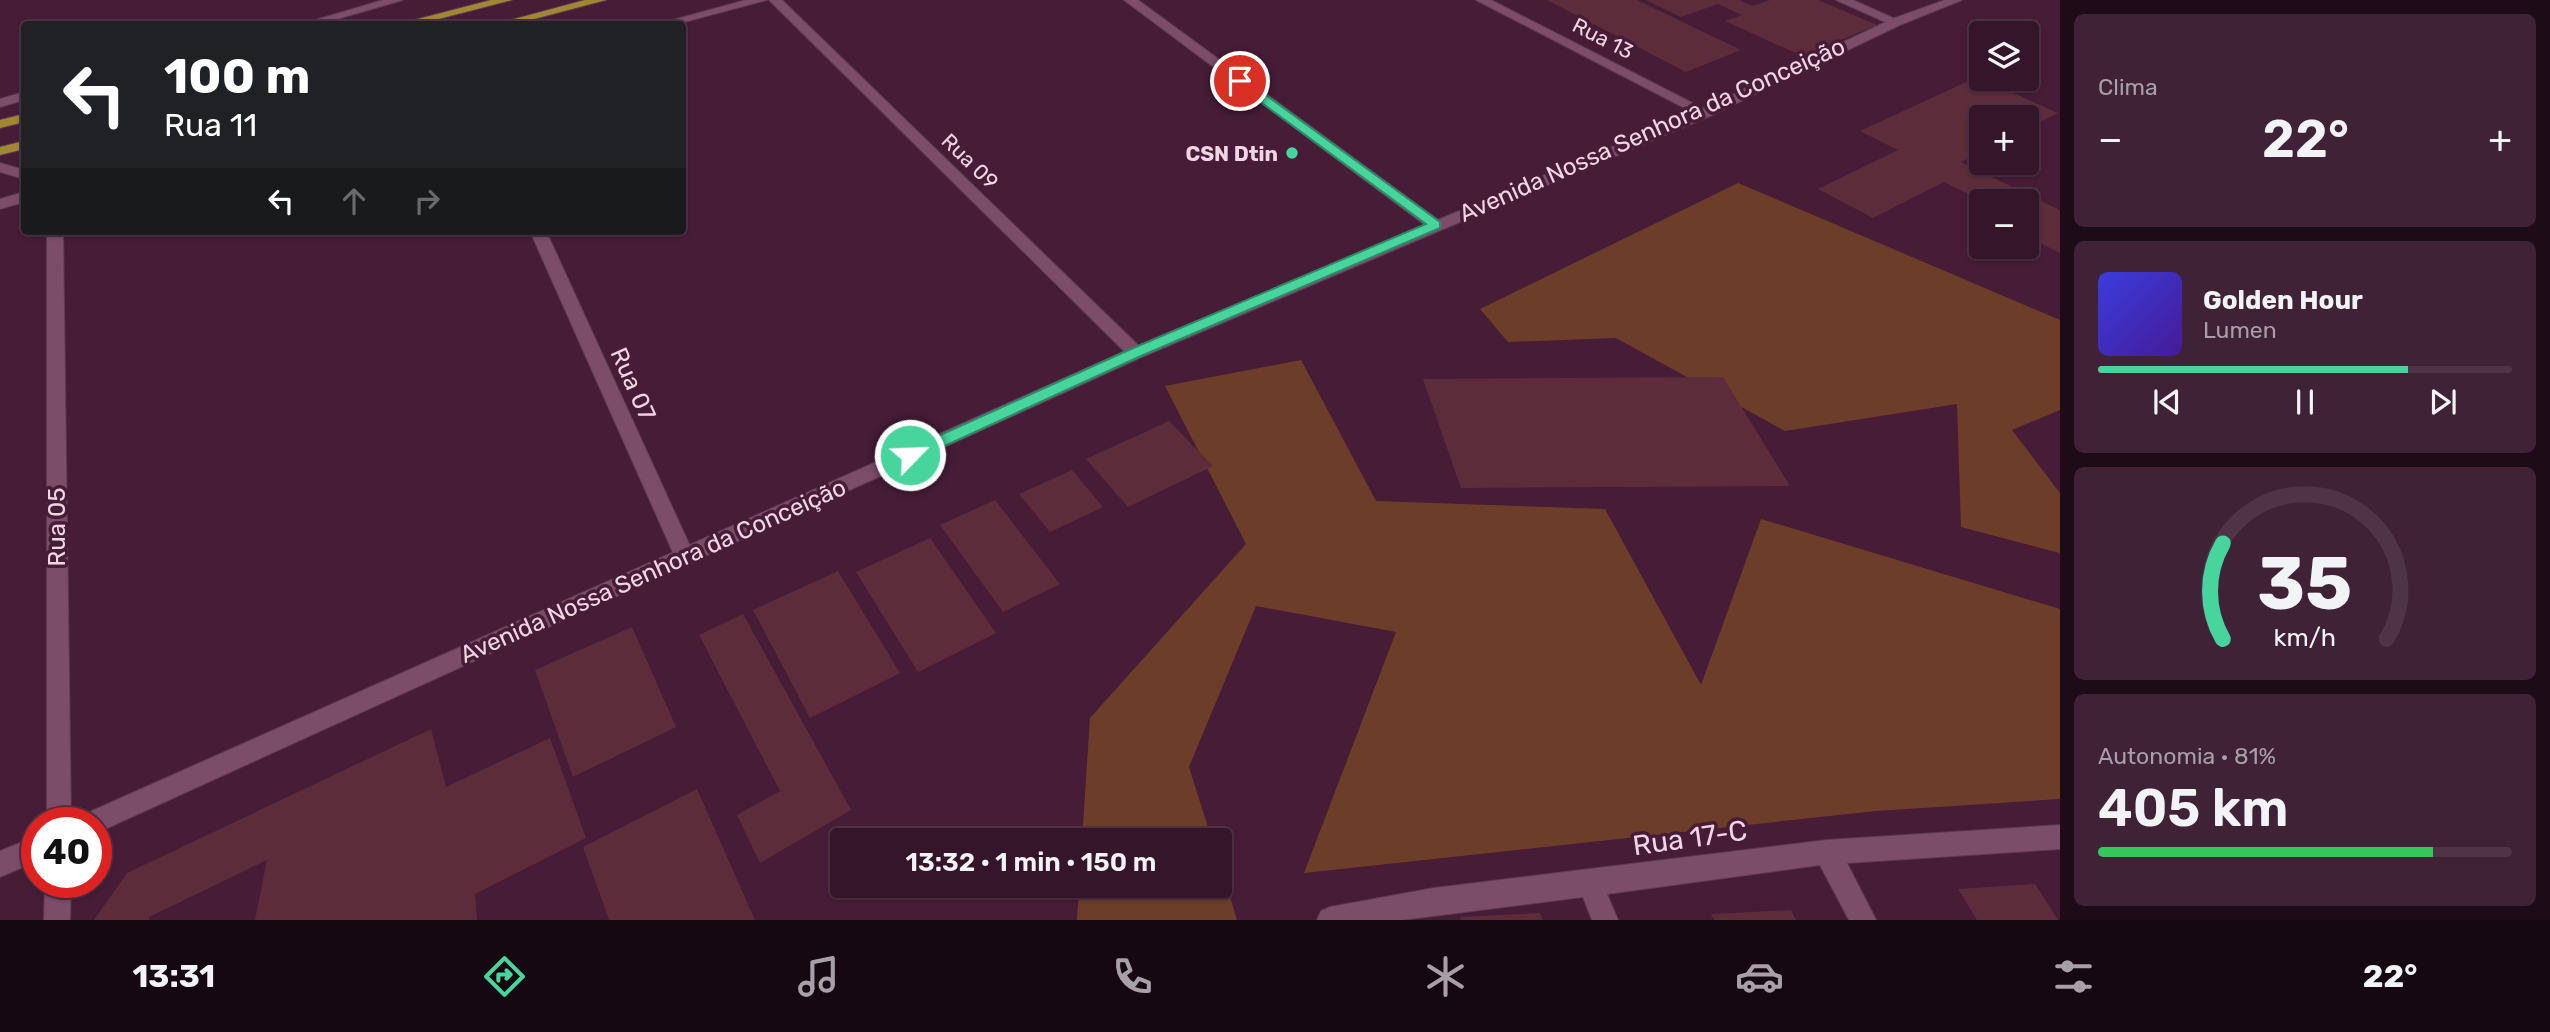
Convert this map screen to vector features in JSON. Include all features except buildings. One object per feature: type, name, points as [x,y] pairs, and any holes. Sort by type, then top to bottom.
[{"type":"main road","points":[[418,21],[506,0]]},
{"type":"main road","points":[[514,21],[600,0]]},
{"type":"main road","points":[[0,124],[21,119]]},
{"type":"main road","points":[[0,151],[21,146]]},
{"type":"street","points":[[319,21],[397,0]]},
{"type":"street","points":[[676,21],[761,0]]},
{"type":"street","name":"Rua 09","points":[[775,0],[1136,353]]},
{"type":"street","points":[[1130,0],[1435,225]]},
{"type":"street","name":"Rua 13","points":[[1482,0],[1705,113]]},
{"type":"street","points":[[1842,0],[1896,22]]},
{"type":"street","name":"Avenida Nossa Senhora da Conceição","points":[[112,814],[1136,353],[1705,113],[1896,22],[1949,1]]},
{"type":"street","points":[[0,103],[21,97]]},
{"type":"street","points":[[0,167],[21,174]]},
{"type":"street","points":[[0,204],[21,198]]},
{"type":"street","name":"Rua 05","points":[[55,235],[59,807]]},
{"type":"street","name":"Rua 07","points":[[540,235],[685,557]]},
{"type":"street","name":"Rua 17-C","points":[[1330,920],[1373,916],[1434,901],[1827,852],[2060,837]]},
{"type":"street","points":[[1827,852],[1863,920]]},
{"type":"street","points":[[0,864],[21,855]]},
{"type":"street","points":[[1590,883],[1605,920]]},
{"type":"street","points":[[57,920],[58,898]]},
{"type":"shaded area","points":[[1738,183],[2060,320],[2060,410],[2012,430],[2060,493],[2060,553],[1961,527],[1957,404],[1785,431],[1616,338],[1508,342],[1480,309]]},
{"type":"shaded area","points":[[1301,360],[1376,501],[1605,509],[1701,685],[1761,519],[2060,609],[2060,799],[1876,811],[1304,873],[1396,632],[1256,606],[1189,767],[1208,828],[1083,828],[1090,718],[1246,544],[1165,386]]},
{"type":"shaded area","points":[[1078,898],[1230,898],[1237,920],[1077,920]]},
{"type":"place","name":"CSN Dtin","points":[[1292,153]]},
{"type":"route","points":[[910,455],[1136,353],[1435,225],[1240,81]]}]
